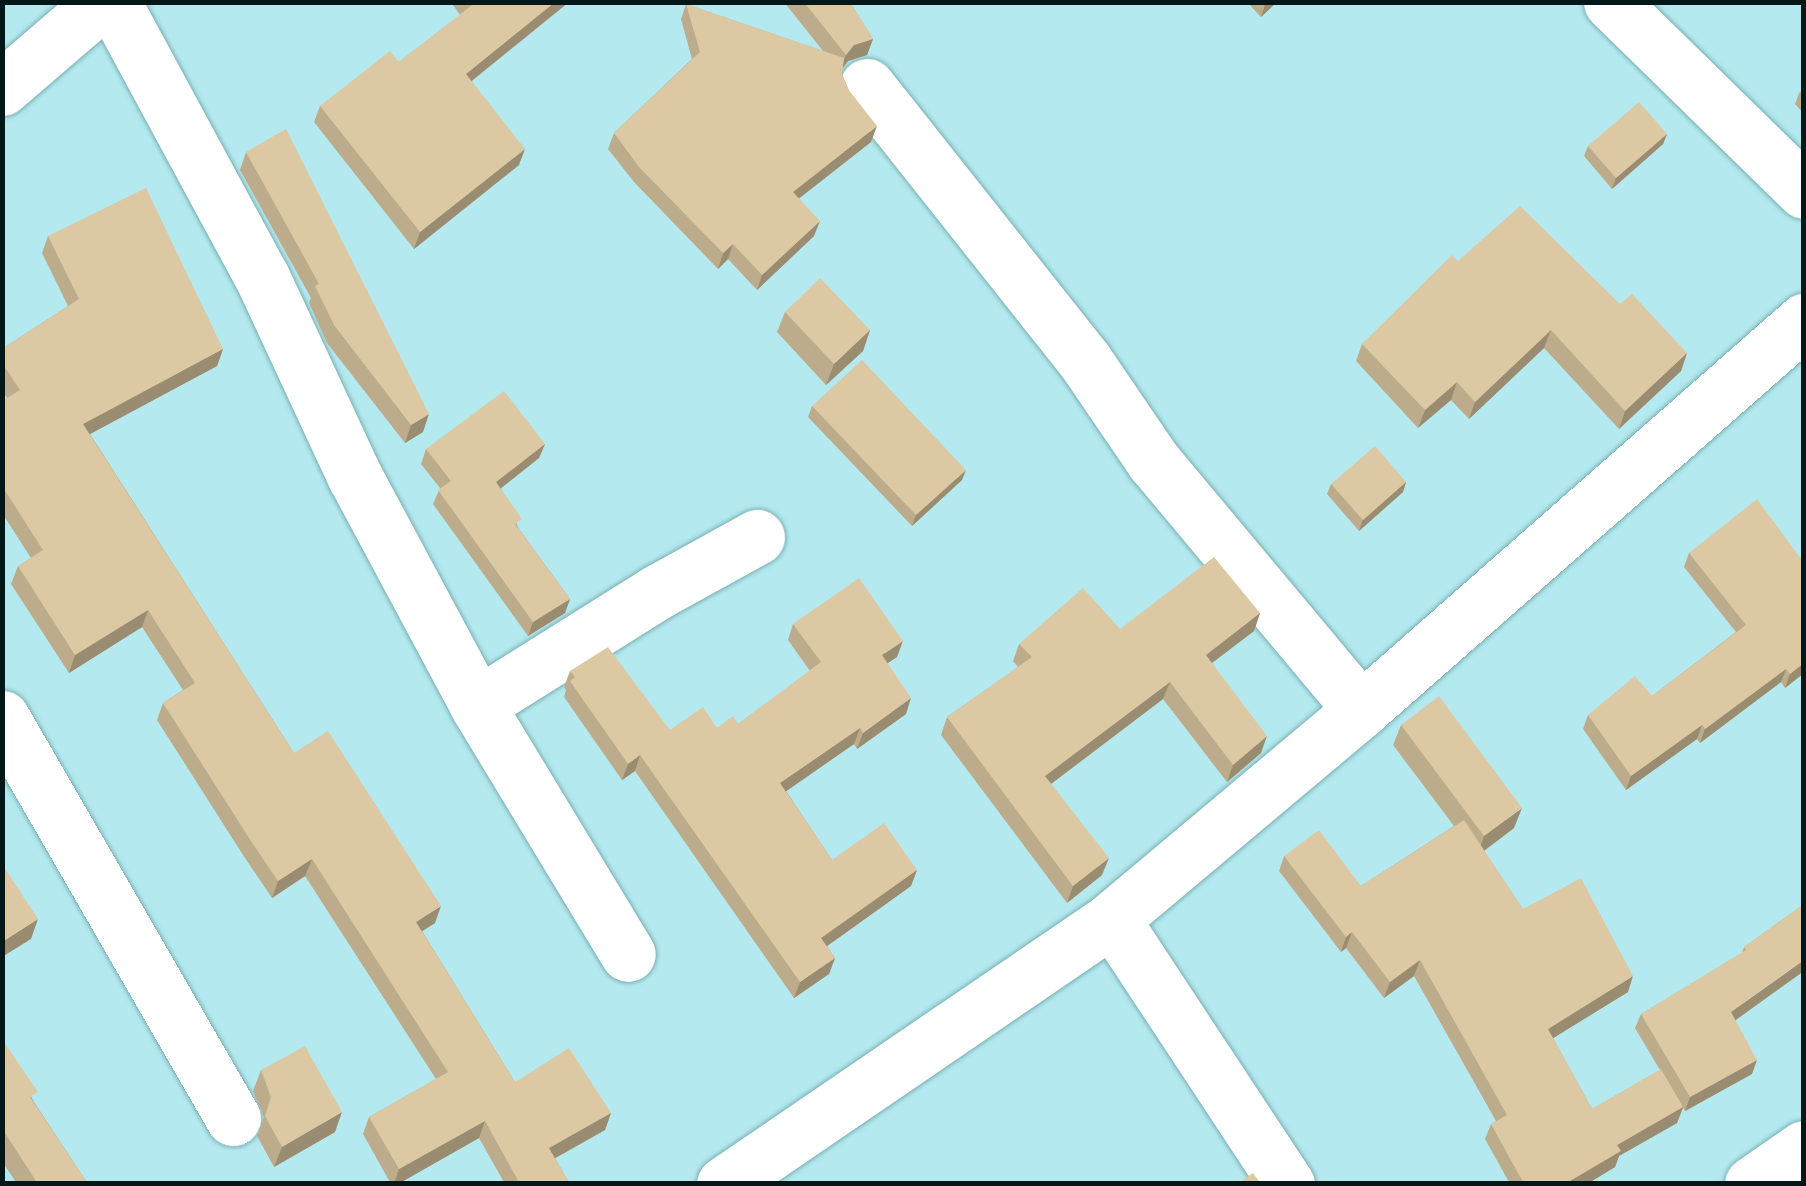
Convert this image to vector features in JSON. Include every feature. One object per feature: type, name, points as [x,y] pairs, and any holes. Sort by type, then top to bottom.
[{"type":"main road","points":[[2,88],[102,2]]},
{"type":"main road","points":[[114,2],[262,277],[355,477],[477,704],[628,954]]},
{"type":"main road","points":[[1611,2],[1804,191]]},
{"type":"main road","points":[[867,86],[1085,361],[1154,462],[1361,710]]},
{"type":"main road","points":[[724,1184],[1112,919],[1361,710],[1804,321]]},
{"type":"main road","points":[[477,704],[659,591],[757,538]]},
{"type":"main road","points":[[2,718],[233,1118]]},
{"type":"main road","points":[[1112,919],[1287,1184]]},
{"type":"main road","points":[[1752,1184],[1804,1148]]},
{"type":"building","points":[[469,2],[555,2],[466,74],[525,149],[420,232],[320,106],[390,51],[399,62],[472,5]]},
{"type":"building","points":[[804,2],[850,2],[873,39],[854,45],[846,55]]},
{"type":"building","points":[[686,4],[844,58],[842,74],[848,89],[877,126],[793,192],[820,221],[762,275],[733,244],[723,253],[639,167],[614,133],[700,52]]},
{"type":"building","points":[[1639,102],[1667,134],[1616,178],[1588,146]]},
{"type":"building","points":[[286,129],[429,414],[411,425],[334,325],[315,286],[319,284],[246,152]]},
{"type":"building","points":[[146,188],[223,349],[83,424],[294,753],[328,731],[441,906],[416,922],[515,1082],[569,1048],[611,1113],[549,1148],[570,1184],[520,1184],[485,1121],[399,1169],[369,1117],[448,1072],[312,859],[278,881],[249,838],[163,703],[195,683],[148,610],[75,655],[18,566],[43,550],[2,486],[2,401],[20,390],[2,363],[2,349],[79,299],[48,236]]},
{"type":"building","points":[[1520,206],[1620,304],[1632,294],[1687,353],[1625,411],[1551,330],[1475,402],[1457,382],[1425,410],[1362,344],[1452,255],[1458,261]]},
{"type":"building","points":[[820,278],[870,330],[834,364],[785,312]]},
{"type":"building","points":[[862,360],[966,470],[916,515],[812,406]]},
{"type":"building","points":[[504,391],[545,444],[496,482],[522,519],[515,524],[570,599],[533,622],[438,490],[451,481],[426,449]]},
{"type":"building","points":[[1375,446],[1406,482],[1363,520],[1331,484]]},
{"type":"building","points":[[1757,499],[1804,563],[1804,663],[1790,674],[1786,669],[1705,729],[1702,725],[1631,776],[1588,715],[1635,676],[1652,696],[1746,625],[1689,553]]},
{"type":"building","points":[[1214,557],[1260,613],[1206,655],[1267,736],[1233,765],[1170,682],[1045,776],[1109,858],[1073,886],[947,717],[1032,657],[1019,644],[1083,588],[1120,629]]},
{"type":"building","points":[[859,578],[903,641],[882,655],[911,698],[863,733],[860,728],[780,783],[832,860],[884,823],[917,870],[821,938],[835,958],[800,982],[640,755],[628,764],[570,681],[575,677],[570,671],[608,647],[670,730],[703,707],[717,728],[733,716],[738,724],[821,662],[793,624]]},
{"type":"building","points":[[1439,696],[1522,808],[1484,836],[1401,725]]},
{"type":"building","points":[[1464,820],[1523,909],[1581,878],[1633,976],[1548,1029],[1592,1109],[1661,1069],[1683,1107],[1617,1145],[1621,1151],[1565,1184],[1524,1184],[1491,1124],[1507,1115],[1420,960],[1390,982],[1352,932],[1346,937],[1284,856],[1319,830],[1361,886]]},
{"type":"building","points":[[2,864],[38,919],[2,942]]},
{"type":"building","points":[[1804,904],[1804,960],[1731,1012],[1757,1060],[1690,1097],[1641,1014],[1746,950],[1744,947]]},
{"type":"building","points":[[2,1039],[38,1092],[30,1097],[88,1184],[38,1184],[5,1133],[2,1135]]},
{"type":"building","points":[[305,1046],[342,1112],[282,1147],[265,1116],[271,1097],[261,1070]]},
{"type":"building","points":[[1253,1173],[1261,1184],[1237,1184]]}]
